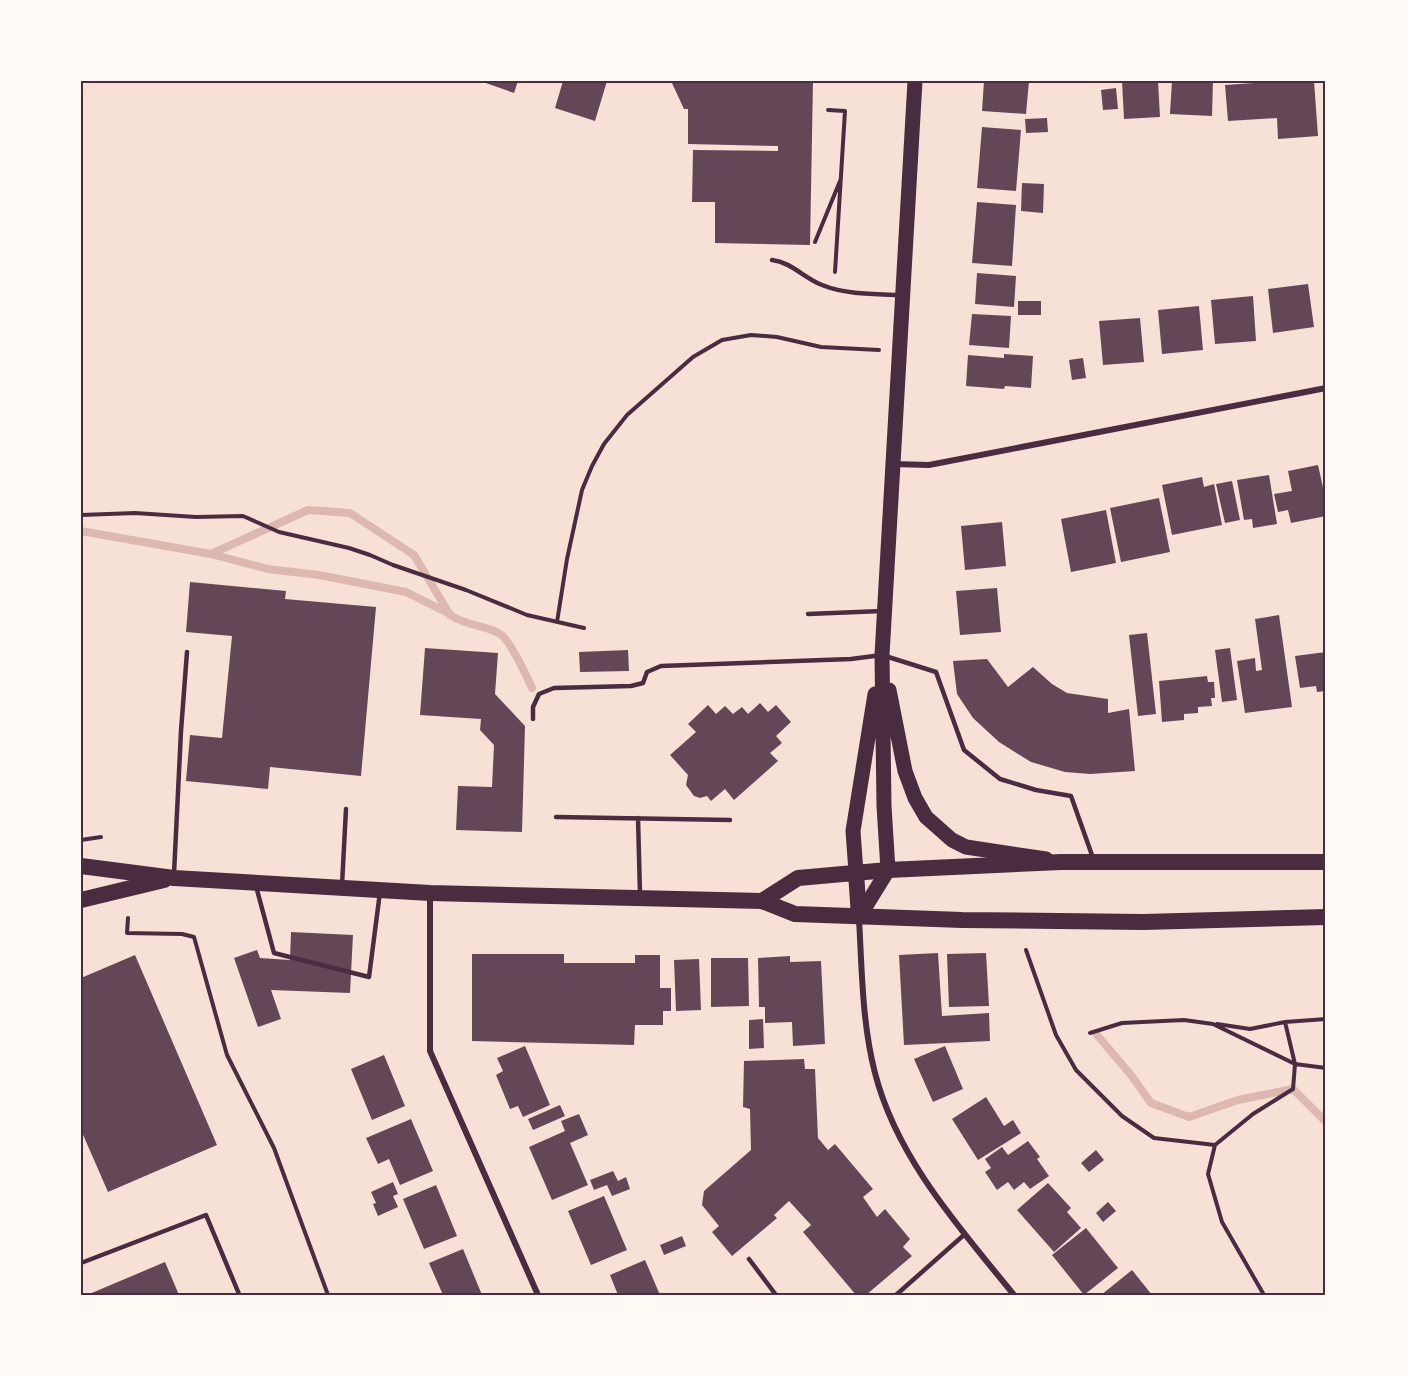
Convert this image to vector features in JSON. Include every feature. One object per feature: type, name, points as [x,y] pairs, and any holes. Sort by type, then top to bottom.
[{"type":"highway","points":[[762,901],[798,878],[856,872],[1061,862],[1326,862]]},
{"type":"highway","points":[[81,866],[174,878],[430,893],[762,901],[795,915],[1143,922],[1326,917]]},
{"type":"highway","points":[[856,872],[859,917]]},
{"type":"highway","points":[[81,900],[174,878]]},
{"type":"main road","points":[[859,917],[888,870],[884,806],[882,655],[915,81]]},
{"type":"main road","points":[[882,655],[905,771],[915,798],[926,816],[952,840],[966,847],[992,852],[1016,853],[1061,862]]},
{"type":"main road","points":[[856,872],[853,831],[882,655]]},
{"type":"street","points":[[892,464],[929,465],[1326,388]]},
{"type":"street","points":[[430,893],[430,1051],[538,1295]]},
{"type":"street","points":[[859,917],[867,1038],[886,1108],[902,1143],[966,1234],[1014,1295]]},
{"type":"lane","points":[[772,260],[787,263],[819,284],[857,293],[904,295]]},
{"type":"lane","points":[[808,614],[884,611]]},
{"type":"lane","points":[[174,878],[187,652]]},
{"type":"lane","points":[[533,719],[533,707],[538,694],[554,688],[631,686],[643,683],[647,672],[661,666],[851,659],[882,655],[936,672],[964,750],[1000,779],[1036,790],[1071,796],[1094,862]]},
{"type":"lane","points":[[342,888],[346,809]]},
{"type":"lane","points":[[556,817],[730,820]]},
{"type":"lane","points":[[638,818],[640,898]]},
{"type":"lane","points":[[255,881],[274,953],[369,977],[380,890]]},
{"type":"lane","points":[[81,1263],[206,1215],[239,1294]]},
{"type":"lane","points":[[896,1295],[966,1234]]},
{"type":"lane","points":[[749,1259],[776,1295]]},
{"type":"path","points":[[828,110],[845,111],[835,277],[858,283],[857,293]]},
{"type":"path","points":[[815,242],[841,177]]},
{"type":"path","points":[[557,622],[567,559],[582,490],[592,466],[604,444],[627,415],[693,357],[722,340],[751,335],[777,337],[821,347],[901,351]]},
{"type":"path","points":[[81,515],[135,513],[196,517],[243,516],[279,532],[349,548],[527,615],[584,628]]},
{"type":"path","points":[[81,840],[100,837]]},
{"type":"path","points":[[128,918],[127,933],[182,934],[194,937],[227,1055],[274,1148],[328,1295]]},
{"type":"path","points":[[1026,950],[1056,1035],[1076,1070],[1122,1116],[1154,1138],[1215,1145]]},
{"type":"path","points":[[1090,1033],[1122,1023],[1184,1020],[1250,1029],[1285,1022],[1326,1019]]},
{"type":"path","points":[[1264,1295],[1222,1222],[1208,1174],[1215,1145],[1253,1114],[1293,1089],[1295,1064],[1285,1022]]},
{"type":"path","points":[[1213,1024],[1295,1064],[1326,1068]]},
{"type":"building","points":[[480,81],[518,81],[514,93]]},
{"type":"building","points":[[563,81],[607,81],[595,121],[555,108]]},
{"type":"building","points":[[671,81],[813,81],[810,245],[715,243],[715,202],[692,202],[693,150],[778,151],[778,146],[688,144],[688,109],[684,109]]},
{"type":"building","points":[[984,81],[1029,81],[1026,114],[982,111]]},
{"type":"building","points":[[1122,81],[1158,81],[1160,117],[1124,119]]},
{"type":"building","points":[[1172,81],[1213,81],[1212,116],[1170,114]]},
{"type":"building","points":[[1314,81],[1318,136],[1278,139],[1277,118],[1228,121],[1225,85]]},
{"type":"building","points":[[1116,88],[1118,109],[1103,110],[1101,90]]},
{"type":"building","points":[[1047,118],[1048,132],[1026,133],[1025,119]]},
{"type":"building","points":[[982,127],[1021,130],[1016,191],[977,188]]},
{"type":"building","points":[[1022,183],[1044,184],[1043,213],[1021,211]]},
{"type":"building","points":[[977,202],[1016,205],[1012,266],[972,263]]},
{"type":"building","points":[[977,273],[1016,276],[1014,307],[975,304]]},
{"type":"building","points":[[1308,284],[1314,327],[1273,333],[1268,289]]},
{"type":"building","points":[[1253,296],[1256,341],[1215,344],[1211,300]]},
{"type":"building","points":[[1018,301],[1041,301],[1041,315],[1018,315]]},
{"type":"building","points":[[1199,306],[1203,350],[1162,354],[1158,310]]},
{"type":"building","points":[[972,314],[1011,316],[1009,348],[969,345]]},
{"type":"building","points":[[1140,318],[1144,362],[1103,365],[1099,321]]},
{"type":"building","points":[[1004,354],[1033,356],[1031,388],[1005,386],[1004,389],[966,386],[968,355],[1004,358]]},
{"type":"building","points":[[1083,358],[1086,378],[1072,380],[1069,360]]},
{"type":"building","points":[[1318,465],[1326,501],[1326,516],[1291,523],[1288,510],[1278,512],[1274,494],[1292,491],[1288,471]]},
{"type":"building","points":[[1269,475],[1277,524],[1253,528],[1252,519],[1244,520],[1237,480]]},
{"type":"building","points":[[1202,477],[1204,487],[1214,484],[1222,525],[1172,535],[1162,485]]},
{"type":"building","points":[[1232,481],[1240,520],[1225,523],[1216,484]]},
{"type":"building","points":[[1159,498],[1170,552],[1121,562],[1110,508]]},
{"type":"building","points":[[1106,510],[1116,563],[1071,572],[1061,519]]},
{"type":"building","points":[[1002,522],[1006,566],[965,570],[961,526]]},
{"type":"building","points":[[190,582],[286,591],[285,599],[376,607],[361,776],[270,767],[268,789],[186,781],[190,735],[222,738],[232,636],[186,632]]},
{"type":"building","points":[[997,588],[1001,632],[960,635],[956,591]]},
{"type":"building","points":[[1279,615],[1292,707],[1245,713],[1237,661],[1255,658],[1256,671],[1262,670],[1255,619]]},
{"type":"building","points":[[1147,633],[1156,714],[1138,716],[1129,635]]},
{"type":"building","points":[[425,648],[498,653],[495,694],[525,726],[522,832],[456,830],[458,786],[492,787],[494,745],[480,730],[481,719],[420,715]]},
{"type":"building","points":[[1230,648],[1237,700],[1222,702],[1215,650]]},
{"type":"building","points":[[628,650],[629,671],[580,672],[579,652]]},
{"type":"building","points":[[1326,652],[1326,691],[1317,692],[1316,686],[1300,688],[1295,656]]},
{"type":"building","points":[[987,659],[1008,687],[1033,667],[1052,684],[1067,693],[1108,699],[1108,713],[1129,709],[1135,771],[1090,774],[1065,772],[1031,762],[999,742],[973,718],[957,694],[953,661]]},
{"type":"building","points":[[1207,676],[1208,682],[1214,682],[1215,698],[1211,698],[1212,706],[1198,707],[1198,713],[1184,714],[1184,720],[1162,722],[1159,681]]},
{"type":"building","points":[[760,703],[768,712],[776,705],[791,722],[776,736],[782,743],[770,753],[778,761],[734,800],[725,789],[711,801],[707,796],[700,798],[694,796],[686,785],[688,775],[670,755],[696,732],[688,724],[708,705],[716,714],[725,706],[733,714],[742,707],[748,714]]},
{"type":"building","points":[[291,932],[353,935],[350,993],[271,990],[281,1019],[258,1027],[234,958],[257,950],[260,958],[290,960]]},
{"type":"building","points":[[938,953],[942,1016],[989,1013],[990,1041],[904,1045],[899,955]]},
{"type":"building","points":[[986,953],[989,1006],[949,1007],[947,954]]},
{"type":"building","points":[[472,954],[564,954],[564,963],[635,963],[635,955],[660,955],[660,988],[671,988],[671,1011],[663,1011],[663,1025],[635,1025],[634,1045],[472,1041]]},
{"type":"building","points":[[135,955],[217,1145],[108,1192],[81,1130],[81,978]]},
{"type":"building","points":[[790,956],[790,962],[821,961],[825,1044],[793,1046],[792,1022],[765,1023],[765,1007],[759,1007],[758,958]]},
{"type":"building","points":[[711,958],[748,958],[749,1006],[711,1007]]},
{"type":"building","points":[[699,959],[701,1010],[676,1011],[674,960]]},
{"type":"building","points":[[763,1019],[764,1048],[749,1049],[749,1020]]},
{"type":"building","points":[[525,1046],[550,1105],[523,1117],[518,1106],[510,1109],[496,1075],[503,1071],[497,1058]]},
{"type":"building","points":[[945,1046],[963,1089],[933,1102],[914,1059]]},
{"type":"building","points":[[384,1055],[405,1106],[372,1120],[351,1069]]},
{"type":"building","points":[[804,1059],[805,1069],[815,1069],[818,1138],[828,1150],[835,1144],[873,1189],[863,1197],[877,1217],[885,1209],[910,1239],[903,1247],[912,1256],[866,1295],[856,1295],[803,1232],[811,1225],[789,1201],[774,1215],[777,1218],[732,1256],[712,1232],[719,1226],[702,1205],[704,1191],[751,1150],[750,1109],[743,1107],[744,1061]]},
{"type":"building","points":[[986,1097],[1004,1126],[1013,1120],[1021,1133],[978,1160],[952,1119]]},
{"type":"building","points":[[560,1105],[565,1116],[533,1130],[528,1119]]},
{"type":"building","points":[[579,1114],[588,1135],[570,1143],[588,1185],[552,1200],[529,1147],[565,1131],[561,1121]]},
{"type":"building","points":[[411,1119],[433,1171],[400,1185],[389,1159],[378,1164],[366,1138]]},
{"type":"building","points":[[1028,1141],[1040,1157],[1037,1159],[1049,1176],[1030,1189],[1024,1182],[1014,1190],[1008,1182],[997,1190],[985,1172],[991,1168],[985,1159],[1002,1147],[1008,1155]]},
{"type":"building","points":[[1096,1150],[1104,1160],[1089,1172],[1081,1163]]},
{"type":"building","points":[[613,1171],[618,1181],[626,1177],[630,1189],[612,1196],[607,1185],[594,1190],[590,1180]]},
{"type":"building","points":[[393,1182],[398,1194],[393,1196],[398,1207],[378,1216],[371,1192]]},
{"type":"building","points":[[1048,1183],[1071,1208],[1067,1212],[1081,1228],[1054,1252],[1017,1210]]},
{"type":"building","points":[[436,1185],[457,1236],[424,1249],[403,1199]]},
{"type":"building","points":[[604,1196],[627,1250],[591,1265],[568,1211]]},
{"type":"building","points":[[1108,1202],[1116,1211],[1103,1222],[1096,1213]]},
{"type":"building","points":[[1086,1228],[1118,1268],[1084,1295],[1052,1255]]},
{"type":"building","points":[[682,1236],[686,1246],[664,1255],[660,1245]]},
{"type":"building","points":[[463,1249],[482,1295],[443,1295],[429,1263]]},
{"type":"building","points":[[645,1260],[660,1295],[618,1295],[610,1275]]},
{"type":"building","points":[[165,1262],[179,1295],[87,1295]]},
{"type":"building","points":[[1132,1270],[1152,1295],[1101,1295]]},
{"type":"waterway","points":[[81,531],[211,554],[308,510],[350,513],[414,555],[450,615],[500,634],[518,659],[532,688]]},
{"type":"waterway","points":[[211,554],[268,569],[319,575],[406,592],[450,614]]},
{"type":"waterway","points":[[1097,1035],[1151,1103],[1189,1117],[1238,1100],[1293,1089],[1326,1122]]}]
